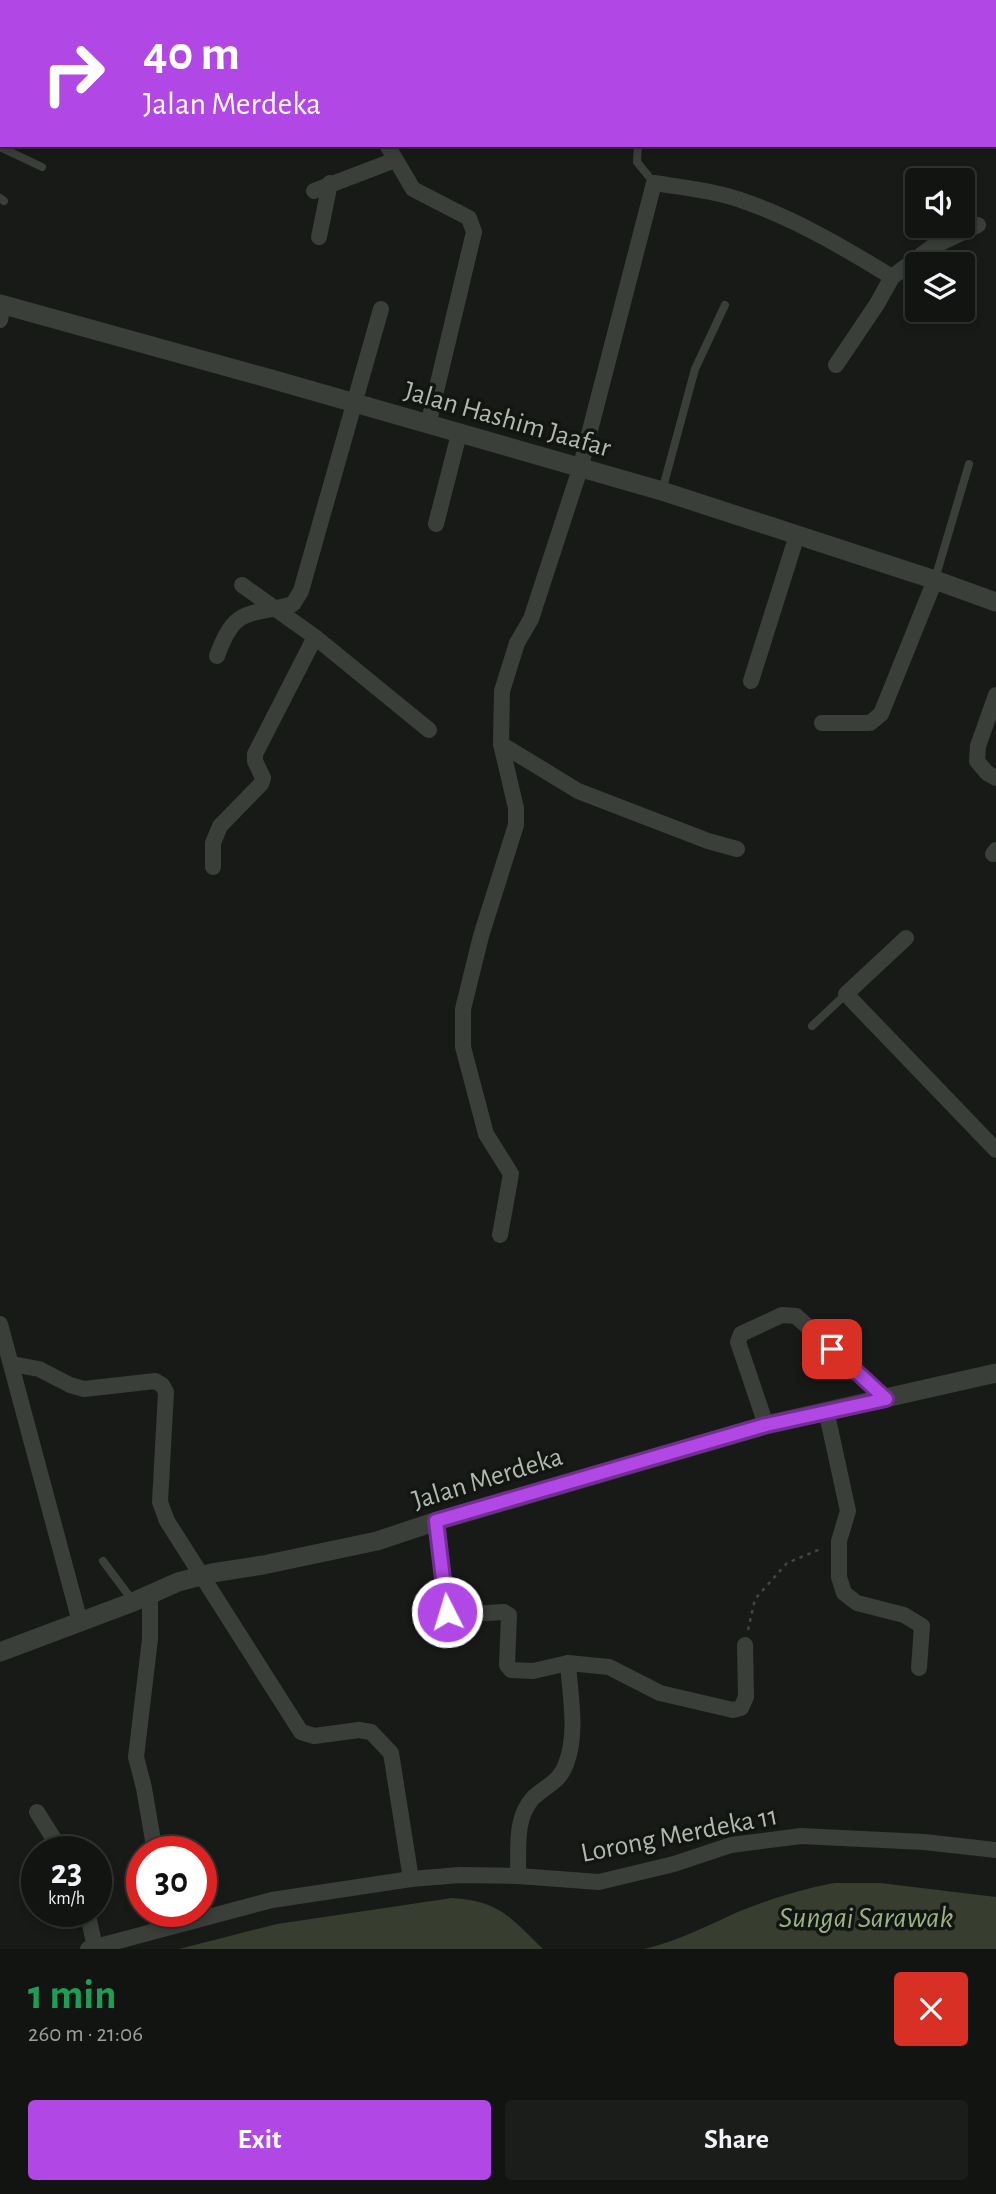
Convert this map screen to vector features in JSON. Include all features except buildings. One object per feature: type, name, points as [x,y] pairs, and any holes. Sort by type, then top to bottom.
[{"type":"street","points":[[314,191],[391,152],[413,189],[469,218],[474,232],[428,425]]},
{"type":"street","points":[[319,237],[330,183]]},
{"type":"street","points":[[500,1235],[510,1174],[485,1134],[463,1047],[463,1009],[481,936],[516,825],[516,808],[501,744],[502,691],[517,643],[531,619],[580,468],[654,183],[712,192],[748,202],[833,242],[892,276]]},
{"type":"street","points":[[836,365],[877,304],[892,276],[932,247],[978,225]]},
{"type":"street","points":[[217,656],[226,632],[244,615],[292,604],[301,592],[381,309]]},
{"type":"street","name":"Jalan Hashim Jaafar","points":[[1,310],[355,403],[662,491],[996,602]]},
{"type":"street","points":[[436,524],[459,434]]},
{"type":"street","points":[[751,681],[797,535]]},
{"type":"street","points":[[822,723],[870,723],[881,714],[935,580]]},
{"type":"street","points":[[242,585],[316,637],[429,730]]},
{"type":"street","points":[[213,867],[213,843],[220,826],[261,784],[263,778],[255,761],[255,754],[316,637]]},
{"type":"street","points":[[996,695],[978,746],[977,761],[987,773],[996,778]]},
{"type":"street","points":[[501,744],[578,790],[708,841],[737,849]]},
{"type":"street","points":[[906,938],[846,994],[996,1150]]},
{"type":"street","points":[[766,1425],[738,1342],[741,1334],[782,1315],[796,1316],[886,1399]]},
{"type":"street","points":[[0,1324],[80,1622]]},
{"type":"street","points":[[12,1364],[39,1368],[70,1385],[84,1389],[155,1381],[162,1385],[166,1392],[160,1502],[167,1521],[301,1732],[314,1736],[359,1730],[371,1732],[391,1753],[411,1879]]},
{"type":"street","name":"Jalan Merdeka","points":[[0,1652],[178,1582],[377,1541],[436,1521],[766,1425],[996,1373]]},
{"type":"street","points":[[826,1410],[848,1511],[839,1542],[839,1577],[844,1593],[857,1603],[904,1615],[922,1626],[919,1668]]},
{"type":"street","points":[[436,1521],[447,1612],[451,1615],[504,1612],[509,1615],[507,1665],[511,1670],[533,1671],[568,1663],[609,1667],[660,1693],[733,1710],[741,1708],[746,1697],[745,1645]]},
{"type":"street","points":[[142,1598],[150,1639],[136,1757],[152,1836]]},
{"type":"street","points":[[518,1876],[519,1830],[524,1814],[532,1799],[553,1785],[566,1765],[572,1736],[568,1663]]},
{"type":"street","points":[[37,1812],[52,1836]]},
{"type":"street","name":"Lorong Merdeka 11","points":[[217,1910],[411,1879],[460,1875],[599,1882],[674,1864],[731,1845],[800,1836],[924,1842],[996,1850]]},
{"type":"street","points":[[89,1927],[91,1948]]},
{"type":"street","name":"Lorong Merdeka 11","points":[[91,1948],[145,1927]]},
{"type":"lane","points":[[0,147],[42,167]]},
{"type":"lane","points":[[638,147],[637,162],[654,183]]},
{"type":"lane","points":[[662,491],[695,369],[725,305]]},
{"type":"lane","points":[[935,580],[969,464]]},
{"type":"lane","points":[[813,1026],[846,994]]},
{"type":"lane","points":[[103,1561],[142,1598]]},
{"type":"path","points":[[745,1645],[755,1599],[786,1563],[839,1542]]},
{"type":"water","name":"Sungai Sarawak","points":[[834,1883],[880,1883],[996,1897],[996,1949],[644,1949],[681,1937],[763,1902]]},
{"type":"water","points":[[452,1898],[482,1903],[504,1913],[543,1949],[179,1949],[277,1924]]},
{"type":"route","points":[[447,1612],[436,1521],[766,1425],[886,1399],[832,1349]]}]
